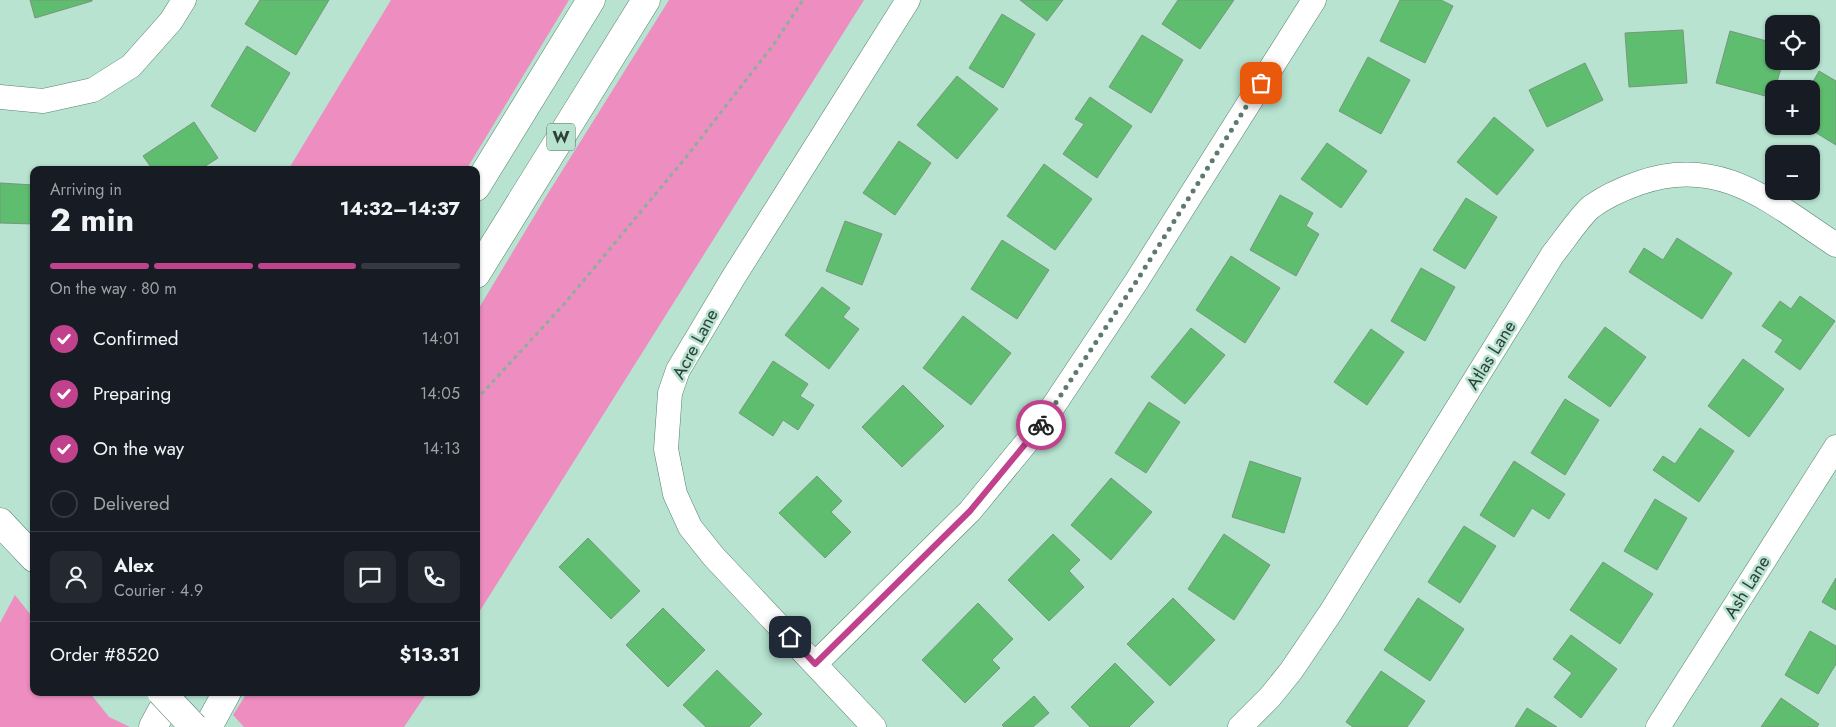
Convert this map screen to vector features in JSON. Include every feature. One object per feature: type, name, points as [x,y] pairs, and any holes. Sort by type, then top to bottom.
[{"type":"main road","points":[[480,180],[591,0]]},
{"type":"main road","name":"W","points":[[480,268],[646,0]]},
{"type":"main road","points":[[0,522],[30,554]]},
{"type":"main road","points":[[165,696],[194,727]]},
{"type":"main road","points":[[153,727],[170,696]]},
{"type":"main road","points":[[208,727],[225,696]]},
{"type":"street","points":[[0,97],[43,101],[93,90],[131,66],[171,21],[184,0]]},
{"type":"street","name":"Acre Lane","points":[[874,727],[714,558],[690,527],[675,494],[666,449],[670,393],[678,370],[732,278],[908,0]]},
{"type":"street","points":[[815,664],[970,511],[1040,426],[1136,282],[1314,0]]},
{"type":"street","name":"Atlas Lane","points":[[1240,727],[1270,697],[1331,612],[1553,254],[1590,208],[1617,191],[1654,178],[1687,173],[1713,177],[1749,189],[1836,245]]},
{"type":"street","name":"Ash Lane","points":[[1658,727],[1836,447]]},
{"type":"path","points":[[480,396],[565,303],[687,156],[774,44],[803,0]]},
{"type":"shaded area","points":[[391,0],[569,0],[468,166],[290,166]]},
{"type":"shaded area","points":[[669,0],[864,0],[480,611],[480,306]]},
{"type":"shaded area","points":[[15,595],[30,614],[30,696],[92,696],[109,717],[130,727],[0,727],[0,623]]},
{"type":"shaded area","points":[[245,696],[425,696],[404,727],[244,727],[233,715]]},
{"type":"building","points":[[30,0],[92,0],[92,1],[35,18]]},
{"type":"building","points":[[260,0],[329,0],[296,55],[245,24]]},
{"type":"building","points":[[1020,0],[1063,0],[1047,21]]},
{"type":"building","points":[[1178,0],[1234,0],[1200,49],[1162,24]]},
{"type":"building","points":[[1400,0],[1441,0],[1453,6],[1425,63],[1380,41]]},
{"type":"building","points":[[1002,14],[1035,34],[1003,88],[969,68]]},
{"type":"building","points":[[1683,30],[1687,83],[1629,87],[1625,33]]},
{"type":"building","points":[[1730,31],[1765,41],[1765,70],[1780,70],[1778,80],[1765,80],[1765,96],[1716,83]]},
{"type":"building","points":[[1142,35],[1183,60],[1151,113],[1109,87]]},
{"type":"building","points":[[247,46],[290,73],[255,132],[211,106]]},
{"type":"building","points":[[1368,57],[1410,80],[1381,134],[1339,111]]},
{"type":"building","points":[[1585,63],[1603,100],[1547,127],[1529,90]]},
{"type":"building","points":[[1819,71],[1836,81],[1836,145],[1820,135],[1820,80],[1814,80]]},
{"type":"building","points":[[957,76],[998,109],[957,159],[917,125]]},
{"type":"building","points":[[1090,97],[1132,126],[1097,178],[1063,154],[1084,124],[1075,119]]},
{"type":"building","points":[[1494,117],[1534,150],[1497,195],[1457,162]]},
{"type":"building","points":[[194,122],[218,158],[205,166],[150,166],[143,156]]},
{"type":"building","points":[[899,141],[931,163],[895,215],[863,193]]},
{"type":"building","points":[[1327,143],[1367,171],[1341,208],[1301,179]]},
{"type":"building","points":[[1044,164],[1092,199],[1055,250],[1007,216]]},
{"type":"building","points":[[0,183],[30,185],[30,224],[0,223]]},
{"type":"building","points":[[1280,195],[1313,213],[1306,226],[1319,234],[1296,276],[1250,250]]},
{"type":"building","points":[[1466,198],[1497,217],[1465,269],[1433,250]]},
{"type":"building","points":[[845,221],[882,234],[862,285],[826,271]]},
{"type":"building","points":[[1677,238],[1732,273],[1702,319],[1629,272],[1644,248],[1663,260]]},
{"type":"building","points":[[1002,240],[1049,270],[1017,319],[971,289]]},
{"type":"building","points":[[1231,256],[1280,288],[1245,343],[1196,310]]},
{"type":"building","points":[[1421,268],[1455,287],[1425,341],[1391,321]]},
{"type":"building","points":[[822,287],[850,308],[843,317],[859,329],[829,369],[785,335]]},
{"type":"building","points":[[1800,296],[1835,321],[1800,370],[1775,352],[1783,340],[1762,326],[1780,301],[1791,309]]},
{"type":"building","points":[[963,316],[1011,353],[971,405],[923,368]]},
{"type":"building","points":[[1605,327],[1646,357],[1610,407],[1568,377]]},
{"type":"building","points":[[1191,328],[1225,355],[1185,404],[1151,377]]},
{"type":"building","points":[[1371,329],[1404,352],[1367,405],[1334,382]]},
{"type":"building","points":[[1743,359],[1784,389],[1749,437],[1708,406]]},
{"type":"building","points":[[773,361],[808,384],[800,396],[814,405],[798,430],[783,420],[773,436],[739,413]]},
{"type":"building","points":[[903,385],[944,426],[902,467],[862,427]]},
{"type":"building","points":[[1565,399],[1599,420],[1565,475],[1531,453]]},
{"type":"building","points":[[1149,402],[1180,422],[1146,473],[1115,453]]},
{"type":"building","points":[[1700,428],[1734,451],[1699,502],[1653,470],[1663,456],[1675,464]]},
{"type":"building","points":[[1250,461],[1301,478],[1284,533],[1232,517]]},
{"type":"building","points":[[1514,461],[1565,494],[1549,519],[1532,508],[1514,537],[1480,515]]},
{"type":"building","points":[[817,476],[842,501],[831,512],[851,532],[825,558],[779,513]]},
{"type":"building","points":[[1111,478],[1152,512],[1111,560],[1071,525]]},
{"type":"building","points":[[1655,499],[1687,518],[1657,570],[1624,551]]},
{"type":"building","points":[[1464,526],[1496,546],[1460,603],[1428,582]]},
{"type":"building","points":[[1053,534],[1080,560],[1069,571],[1084,587],[1049,621],[1008,580]]},
{"type":"building","points":[[1224,534],[1270,565],[1234,620],[1188,589]]},
{"type":"building","points":[[588,538],[640,591],[611,619],[559,567]]},
{"type":"building","points":[[1603,562],[1653,594],[1620,644],[1570,610]]},
{"type":"building","points":[[1836,578],[1836,610],[1822,602]]},
{"type":"building","points":[[1173,598],[1215,640],[1170,686],[1127,644]]},
{"type":"building","points":[[1418,598],[1464,629],[1430,681],[1384,650]]},
{"type":"building","points":[[978,603],[1013,639],[992,660],[1000,668],[965,703],[922,660]]},
{"type":"building","points":[[663,608],[705,650],[668,687],[626,645]]},
{"type":"building","points":[[1810,631],[1836,646],[1836,664],[1818,694],[1785,675]]},
{"type":"building","points":[[1571,635],[1617,669],[1581,718],[1554,697],[1572,673],[1553,659]]},
{"type":"building","points":[[1115,663],[1154,702],[1129,727],[1090,727],[1071,707]]},
{"type":"building","points":[[717,670],[762,714],[749,727],[706,727],[683,705]]},
{"type":"building","points":[[1381,671],[1425,701],[1407,727],[1353,727],[1346,722]]},
{"type":"building","points":[[1034,696],[1049,713],[1033,727],[1004,727],[1002,725]]},
{"type":"building","points":[[1781,698],[1819,724],[1817,727],[1761,727]]},
{"type":"building","points":[[1527,708],[1557,727],[1515,727]]},
{"type":"way so far","points":[[1041,425],[1136,282],[1261,83]]},
{"type":"route","points":[[790,637],[815,664],[970,511],[1041,425]]}]
